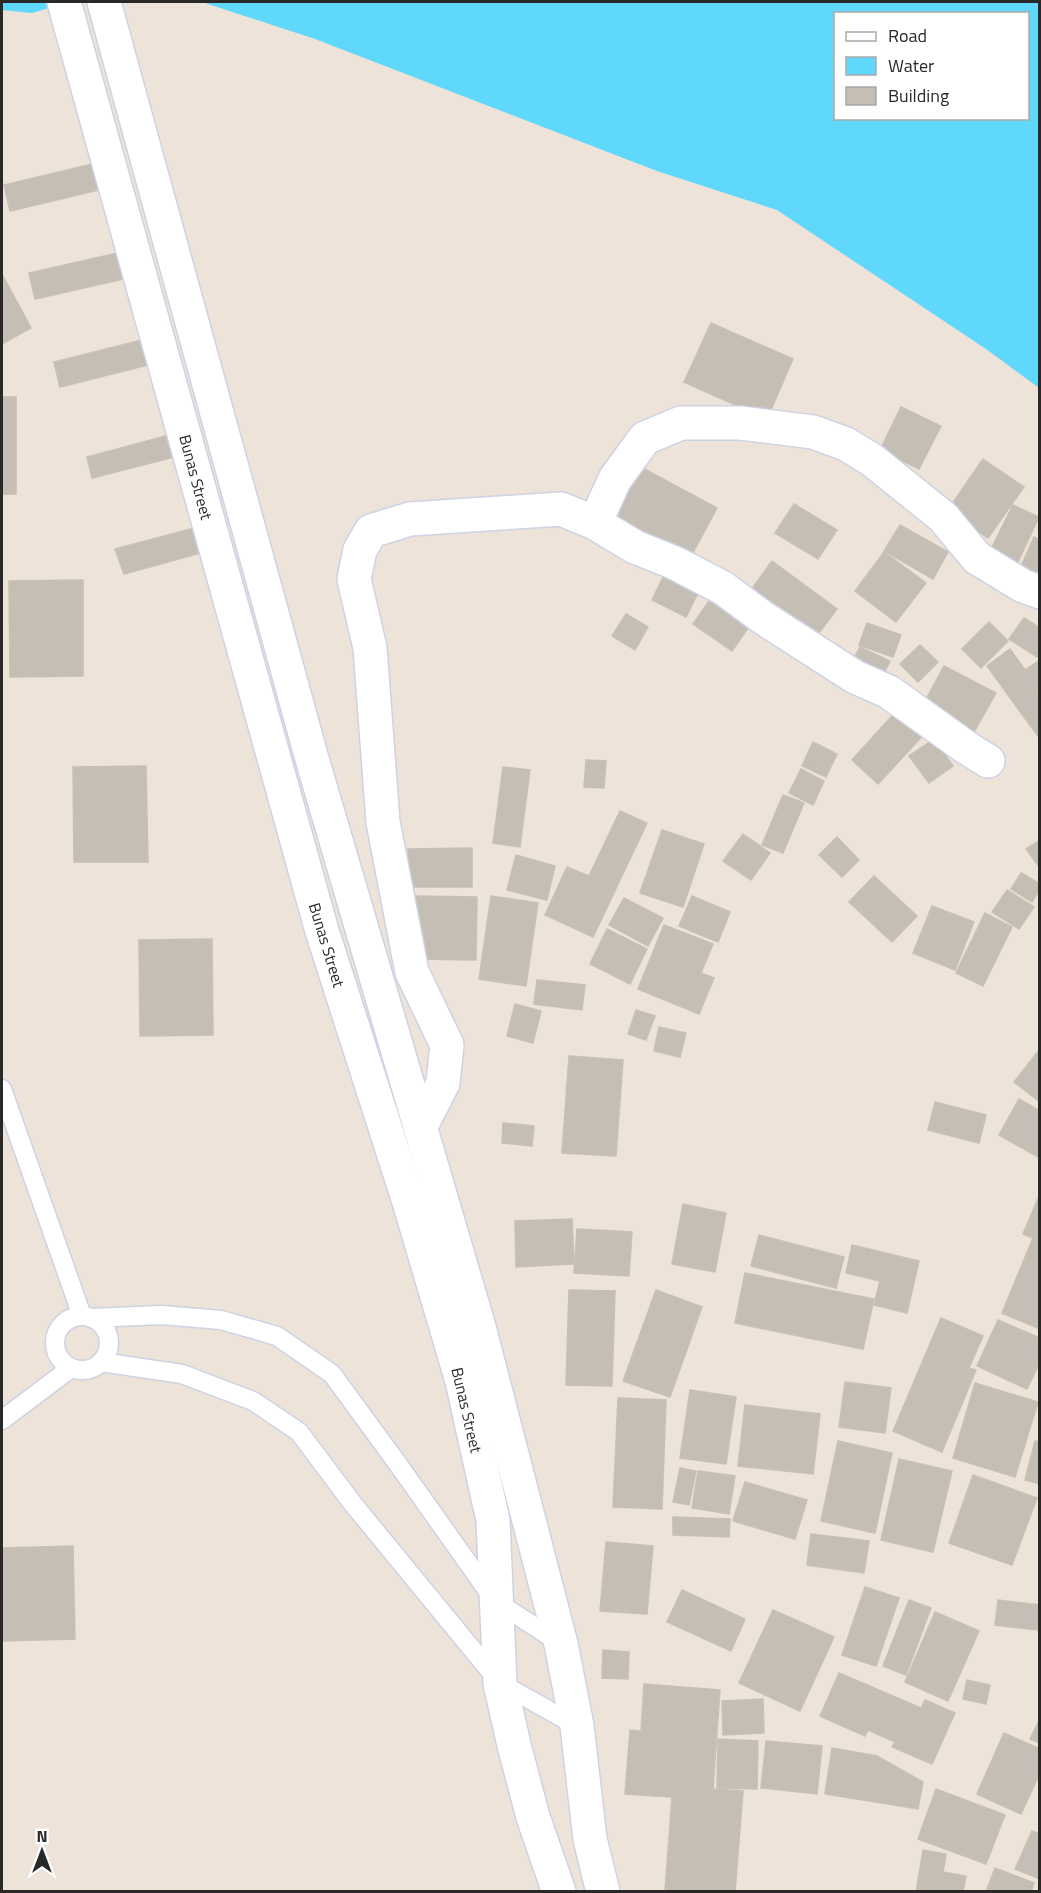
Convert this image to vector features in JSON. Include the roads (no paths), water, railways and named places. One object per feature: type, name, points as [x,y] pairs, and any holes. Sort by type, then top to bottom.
[{"type":"street","name":"Bunas Street","points":[[64,2],[322,931],[410,1206],[462,1381],[493,1520],[500,1683],[533,1817],[559,1892]]},
{"type":"street","name":"Bunas Street","points":[[104,2],[312,759],[479,1327],[561,1644],[578,1726]]},
{"type":"street","points":[[596,522],[615,479],[645,438],[681,423],[740,423],[813,432],[846,444],[872,460],[943,517],[976,558],[1023,586],[1040,592]]},
{"type":"street","points":[[421,1126],[443,1083],[447,1045],[412,972],[383,822],[370,648],[354,579],[360,550],[371,531],[410,519],[561,509],[596,522],[634,547],[675,563],[723,588],[762,617],[855,677],[889,692],[988,761]]},
{"type":"street","points":[[578,1726],[590,1839],[603,1892]]},
{"type":"lane","points":[[2,1089],[87,1317],[101,1324],[107,1333],[109,1343],[107,1353],[101,1362],[92,1368],[82,1370],[71,1368],[63,1362],[57,1353],[55,1343],[57,1332],[63,1323],[71,1318],[87,1317],[162,1315],[220,1320],[277,1336],[332,1374],[495,1601],[561,1644]]},
{"type":"lane","points":[[101,1362],[183,1374],[254,1401],[299,1432],[353,1504],[500,1683],[578,1726]]},
{"type":"lane","points":[[2,1420],[71,1368]]},
{"type":"water","points":[[2,2],[69,2],[32,13],[2,10]]},
{"type":"water","points":[[202,2],[1039,2],[1039,388],[986,349],[777,210],[657,171],[315,39]]}]
